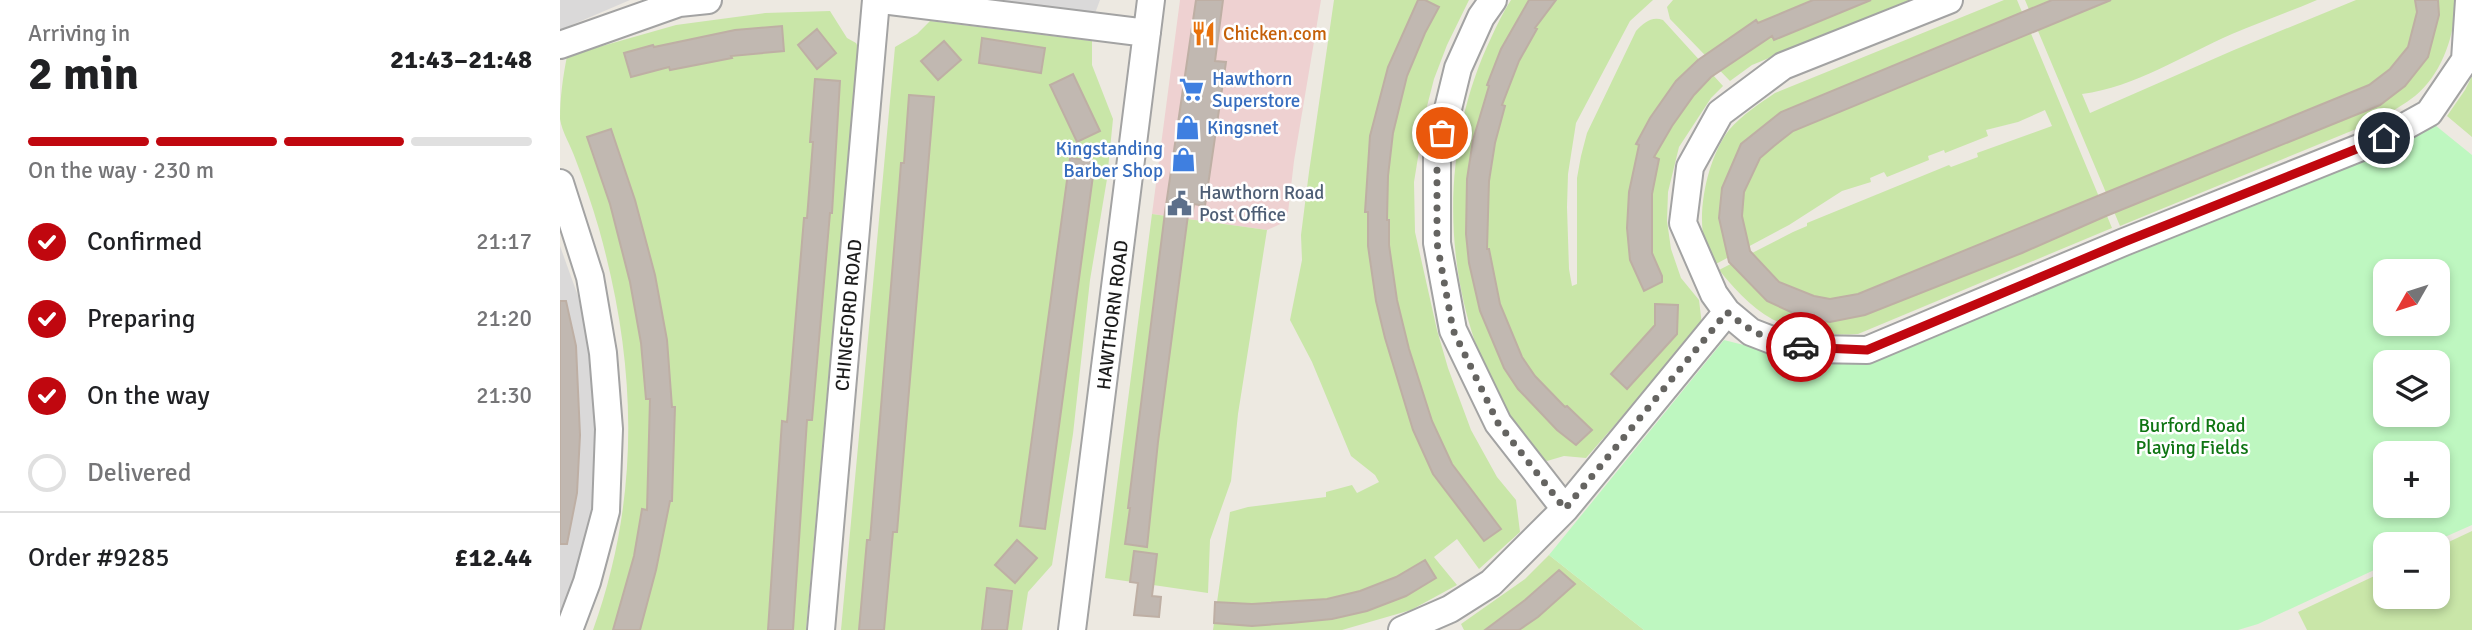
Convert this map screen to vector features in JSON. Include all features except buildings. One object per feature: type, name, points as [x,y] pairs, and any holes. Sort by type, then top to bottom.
[{"type":"street","points":[[560,45],[679,2],[708,0]]},
{"type":"street","name":"CHINGFORD ROAD","points":[[821,630],[876,0]]},
{"type":"street","points":[[882,0],[1147,33]]},
{"type":"street","name":"HAWTHORN ROAD","points":[[1072,630],[1151,0]]},
{"type":"street","points":[[1493,0],[1481,17],[1458,68],[1437,154],[1437,243],[1453,330],[1498,423],[1565,509]]},
{"type":"street","points":[[1949,0],[1783,66],[1720,113],[1690,167],[1684,223],[1704,274],[1727,312],[1751,332],[1777,342],[1812,349],[1867,350],[2124,242],[2384,138],[2429,113],[2465,60],[2469,0]]},
{"type":"street","points":[[560,183],[590,277],[603,353],[609,429],[606,511],[587,582],[569,630]]},
{"type":"street","points":[[1402,630],[1450,609],[1491,583],[1565,509],[1727,312]]},
{"type":"shaded area","points":[[560,0],[630,0],[560,30]]},
{"type":"shaded area","points":[[978,0],[1100,0],[1094,16]]},
{"type":"shaded area","points":[[1180,0],[1321,0],[1294,161],[1287,221],[1267,230],[1152,214]]},
{"type":"shaded area","points":[[560,246],[578,296],[596,380],[592,518],[560,630]]},
{"type":"green space","points":[[1334,0],[1469,0],[1447,45],[1425,114],[1414,182],[1415,232],[1448,368],[1471,430],[1497,477],[1516,500],[1520,532],[1479,569],[1457,539],[1434,557],[1457,585],[1411,610],[1342,630],[1213,630],[1230,512],[1248,507],[1326,497],[1326,492],[1352,485],[1357,493],[1379,482],[1375,475],[1351,456],[1312,362],[1290,320],[1302,260],[1301,235]]},
{"type":"green space","points":[[1511,0],[1653,0],[1630,21],[1576,123],[1568,174],[1567,207],[1572,286],[1577,284],[1577,178],[1581,156],[1587,133],[1636,31],[1651,20],[1663,20],[1723,86],[1711,98],[1679,147],[1668,192],[1667,221],[1671,249],[1681,278],[1699,300],[1702,325],[1586,458],[1564,456],[1547,461],[1532,450],[1520,435],[1482,360],[1467,315],[1457,269],[1453,221],[1461,127],[1473,82],[1491,38]]},
{"type":"green space","points":[[1673,0],[1911,0],[1752,65],[1730,81],[1670,19],[1667,7]]},
{"type":"green space","points":[[2004,0],[2017,0],[2112,228],[1858,334],[1814,333],[1796,329],[1779,323],[1749,302],[1719,270],[1807,226],[1807,223],[1949,165],[1951,167],[1978,157],[1977,153],[2052,126],[2045,110],[2018,122],[1986,130],[1988,136],[1945,153],[1944,150],[1928,156],[1929,160],[1887,177],[1884,172],[1870,178],[1871,182],[1842,191],[1789,225],[1714,265],[1703,231],[1703,201],[1715,155],[1729,130],[1775,93]]},
{"type":"green space","points":[[2025,0],[2317,0],[2232,34],[2121,85],[2082,94],[2090,113],[2356,0],[2454,0],[2454,13],[2450,39],[2432,77],[2415,96],[2383,118],[2120,226]]},
{"type":"green space","points":[[830,11],[847,38],[858,47],[806,630],[593,630],[609,580],[620,530],[628,430],[626,380],[612,280],[585,184],[560,119],[567,56],[676,25],[765,13]]},
{"type":"green space","points":[[930,21],[1092,41],[1092,65],[1113,119],[1107,179],[1090,280],[1073,434],[1052,565],[1028,592],[1022,630],[841,630],[895,47],[917,34]]},
{"type":"green space","points":[[2472,76],[2472,137],[2447,116]]},
{"type":"green space","name":"Burford Road Playing Fields","points":[[2430,121],[2472,155],[2472,525],[2450,535],[2450,532],[2373,532],[2373,571],[2258,624],[2238,630],[1644,630],[1549,555],[1724,340],[1814,363],[1871,359]]},
{"type":"green space","points":[[1152,214],[1267,230],[1238,414],[1231,481],[1210,540],[1208,593],[1105,578]]},
{"type":"green space","points":[[2472,531],[2472,630],[2307,630],[2298,612],[2373,577],[2373,609],[2450,609],[2450,541]]},
{"type":"green space","points":[[1549,555],[1644,630],[1464,630],[1461,624],[1525,579]]},
{"type":"way so far","points":[[1442,133],[1437,154],[1437,243],[1453,330],[1498,423],[1565,509],[1727,312],[1751,332],[1777,342],[1801,347]]},
{"type":"place","name":"Chicken.com","points":[[1203,33]]},
{"type":"place","name":"Hawthorn Superstore","points":[[1192,89]]},
{"type":"place","name":"Kingsnet","points":[[1187,127]]},
{"type":"place","name":"Kingstanding Barber Shop","points":[[1183,159]]},
{"type":"place","name":"Hawthorn Road Post Office","points":[[1179,203]]},
{"type":"route","points":[[1801,347],[1867,350],[2124,242],[2384,138]]}]
